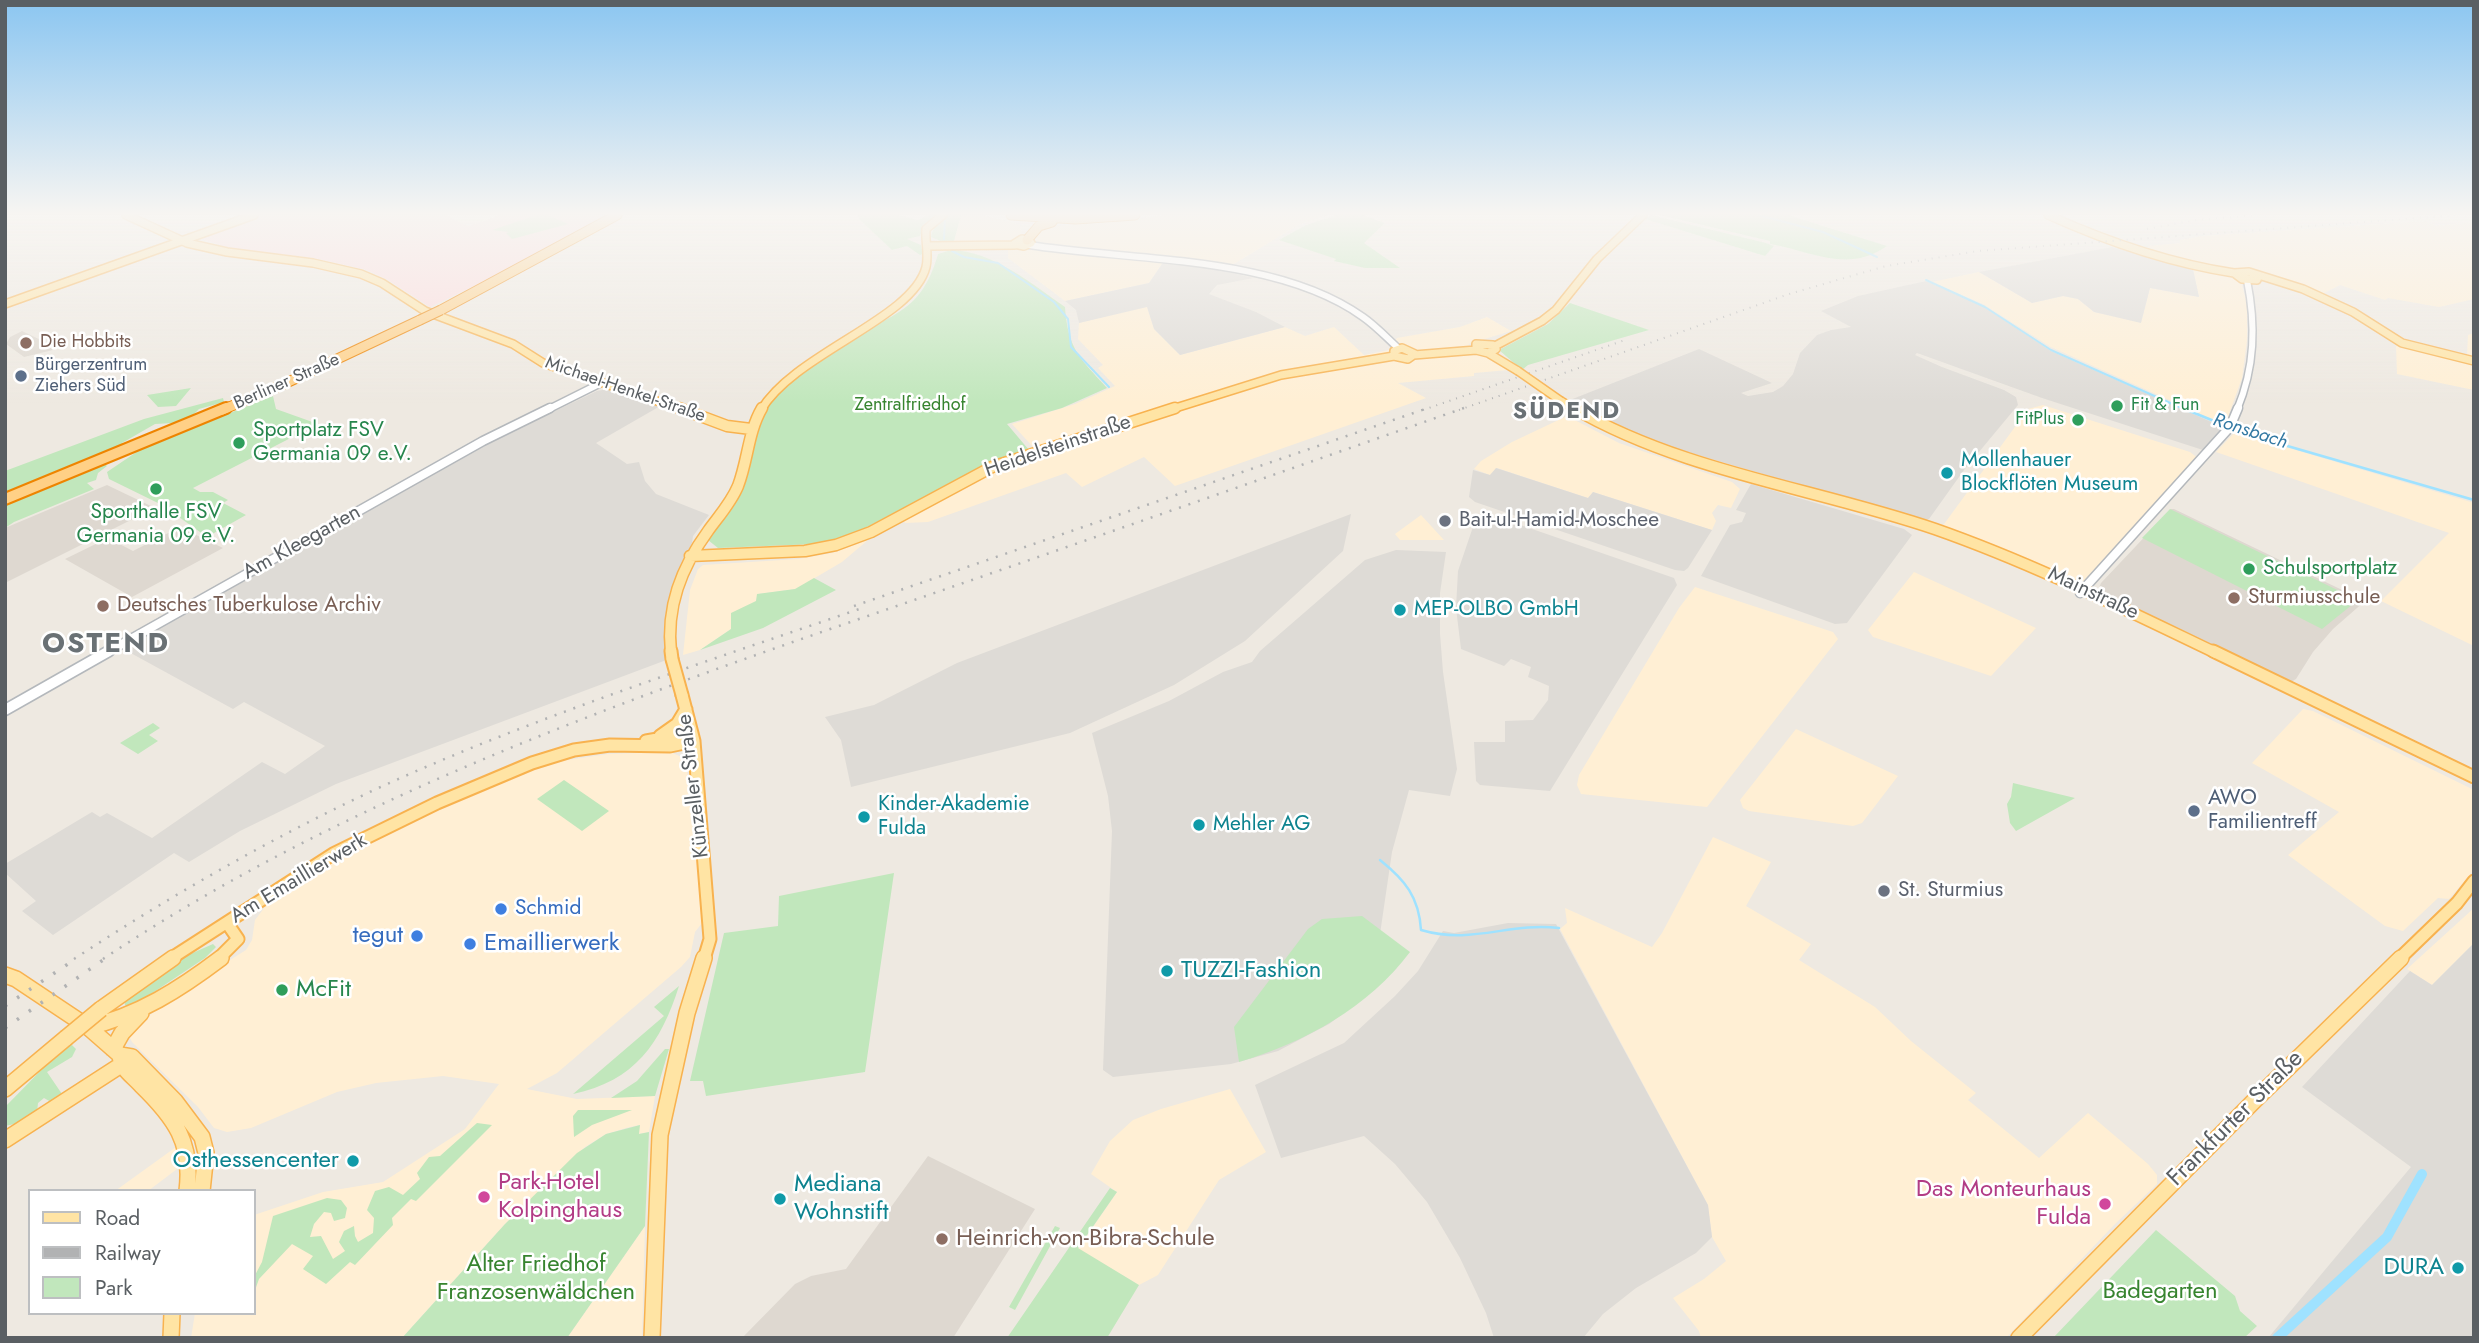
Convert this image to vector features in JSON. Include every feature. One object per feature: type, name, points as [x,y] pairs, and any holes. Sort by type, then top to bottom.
[{"type":"highway","name":"Berliner Straße","points":[[5,499],[250,399],[423,316],[441,310],[501,278]]},
{"type":"main road","points":[[5,304],[77,278]]},
{"type":"main road","name":"Michael-Henkel-Straße","points":[[369,278],[383,283],[423,316],[513,344],[543,363],[727,426],[751,429]]},
{"type":"main road","name":"Künzeller Straße","points":[[652,1338],[660,1135],[687,1013],[710,939],[693,737],[672,659],[668,622],[690,556],[736,491],[751,429],[764,402],[786,380],[907,297],[921,278]]},
{"type":"main road","points":[[1491,349],[1503,340],[1537,324],[1556,310],[1582,278]]},
{"type":"main road","points":[[2243,278],[2247,280],[2257,280],[2258,278]]},
{"type":"main road","points":[[2261,278],[2295,286],[2341,305],[2402,343],[2474,361]]},
{"type":"main road","name":"Mainstraße","points":[[1414,354],[1491,349],[1502,360],[1561,401],[1606,427],[1642,443],[1953,536],[2082,591],[2281,683],[2297,694],[2474,780]]},
{"type":"main road","name":"Heidelsteinstraße","points":[[690,556],[805,551],[836,545],[870,532],[982,472],[1035,452],[1274,377],[1397,352],[1405,359],[1414,354]]},
{"type":"main road","points":[[656,738],[677,724],[686,709]]},
{"type":"main road","name":"Am Emaillierwerk","points":[[630,744],[656,738],[693,737]]},
{"type":"main road","name":"Am Emaillierwerk","points":[[5,1089],[101,1009],[157,968],[333,854],[478,784],[560,753],[588,747],[630,744],[670,746],[693,737]]},
{"type":"main road","name":"Frankfurter Straße","points":[[2019,1338],[2253,1102],[2457,903],[2474,881]]},
{"type":"main road","name":"Frankfurter Straße","points":[[2457,903],[2474,895]]},
{"type":"main road","points":[[88,1027],[118,1020],[146,1007],[229,953],[237,939],[227,923]]},
{"type":"main road","points":[[5,975],[88,1027],[118,1056],[163,1108],[185,1138],[190,1154],[187,1189]]},
{"type":"main road","points":[[118,1056],[122,1033],[146,1007]]},
{"type":"main road","points":[[5,1140],[118,1056],[132,1057],[197,1127],[206,1153],[202,1189]]},
{"type":"main road","points":[[171,1338],[173,1315]]},
{"type":"street","points":[[1264,278],[1323,296],[1353,310],[1378,328],[1397,352]]},
{"type":"street","points":[[2082,591],[2230,428],[2247,386],[2254,342],[2253,309],[2247,280]]},
{"type":"street","name":"Am Kleegarten","points":[[5,710],[482,441],[603,382]]},
{"type":"shaded area","points":[[383,278],[492,278],[430,307]]},
{"type":"shaded area","points":[[1034,278],[1153,278],[1149,283],[1065,301]]},
{"type":"shaded area","points":[[1153,278],[1254,278],[1217,285],[1209,294],[1256,312],[1285,327],[1180,355],[1154,329],[1147,307],[1079,323],[1076,310],[1065,301],[1149,283]]},
{"type":"shaded area","points":[[1952,278],[1989,278],[2032,303],[2063,296],[2078,299],[2094,312],[2141,322],[2150,288],[2199,297],[2195,278],[2236,278],[2241,282],[2247,304],[2247,340],[2242,378],[2225,425],[2051,347],[1983,304],[1932,282]]},
{"type":"shaded area","points":[[1989,278],[2195,278],[2199,297],[2150,288],[2141,323],[2094,312],[2078,299],[2063,296],[2032,303]]},
{"type":"shaded area","points":[[2268,278],[2474,278],[2474,299],[2439,307],[2388,298],[2385,300],[2340,285],[2322,294]]},
{"type":"shaded area","points":[[1926,281],[1983,306],[2051,351],[2225,428],[2206,451],[2042,398],[1917,353],[1915,355],[1942,367],[2004,390],[2016,397],[2018,405],[1964,470],[1929,519],[1923,521],[1633,436],[1605,423],[1570,400],[1699,349],[1772,383],[1741,393],[1748,396],[1773,392],[1783,386],[1793,374],[1800,353],[1817,335],[1851,327],[1821,311],[1858,296]]},
{"type":"shaded area","points":[[1147,306],[1154,329],[1180,355],[1285,327],[1305,336],[1334,327],[1364,355],[1389,350],[1397,338],[1460,327],[1487,317],[1511,331],[1468,344],[1508,370],[1398,383],[1426,398],[1175,486],[1144,457],[1082,487],[1066,473],[928,522],[905,523],[903,520],[988,473],[1045,452],[1034,448],[1012,424],[1075,404],[1115,386],[1098,368],[1103,365],[1078,339],[1079,323]]},
{"type":"shaded area","name":"Die Hobbits","points":[[22,331],[43,341],[53,350],[24,357],[6,344],[10,337]]},
{"type":"shaded area","points":[[2474,333],[2474,390],[2397,374],[2396,346],[2467,357],[2468,335]]},
{"type":"shaded area","points":[[607,389],[662,405],[596,443],[627,464],[639,462],[645,481],[656,494],[709,515],[693,536],[690,556],[683,571],[669,659],[336,784],[240,831],[189,862],[174,853],[53,935],[22,911],[36,901],[5,873],[5,864],[92,812],[100,817],[107,813],[152,838],[262,762],[285,774],[325,746],[244,702],[233,709],[127,651],[132,643],[498,438],[597,391]]},
{"type":"shaded area","points":[[2043,405],[2190,452],[2199,459],[2080,585],[1939,531],[2028,409]]},
{"type":"shaded area","points":[[1567,416],[1619,443],[1732,482],[1740,489],[1731,508],[1718,505],[1712,513],[1716,521],[1712,530],[1593,492],[1588,498],[1497,468],[1490,475],[1474,469],[1481,461],[1512,442]]},
{"type":"shaded area","points":[[2235,432],[2474,503],[2474,646],[2381,601],[2449,533],[2216,452]]},
{"type":"shaded area","points":[[1496,468],[1588,498],[1593,492],[1712,530],[1688,568],[1684,571],[1675,570],[1475,502],[1469,497],[1473,470],[1490,475]]},
{"type":"shaded area","points":[[1751,484],[1904,529],[1912,535],[1847,623],[1835,624],[1701,576],[1730,525],[1742,522],[1746,513],[1736,510]]},
{"type":"shaded area","points":[[107,485],[155,508],[5,583],[5,528]]},
{"type":"shaded area","name":"Sturmiusschule","points":[[2171,509],[2365,601],[2333,629],[2291,682],[2101,593],[2098,590],[2101,583]]},
{"type":"shaded area","points":[[1351,514],[1343,551],[1245,641],[1174,685],[1070,733],[851,787],[841,740],[825,717],[874,705],[957,663]]},
{"type":"shaded area","points":[[1421,515],[1444,540],[1400,540],[1395,534]]},
{"type":"shaded area","points":[[1476,518],[1509,521],[1674,578],[1677,585],[1550,791],[1480,785],[1476,781],[1474,742],[1505,742],[1505,721],[1533,720],[1548,700],[1549,686],[1528,677],[1531,667],[1511,659],[1504,666],[1461,649],[1456,608],[1458,571]]},
{"type":"shaded area","points":[[180,527],[223,548],[132,597],[65,559],[108,538],[133,551]]},
{"type":"shaded area","points":[[868,540],[842,562],[796,589],[758,594],[756,601],[731,629],[700,650],[683,655],[690,590],[698,569],[703,565],[798,559],[832,553]]},
{"type":"shaded area","points":[[1396,550],[1446,552],[1440,593],[1440,634],[1457,769],[1450,796],[1409,790],[1392,852],[1380,934],[1397,968],[1329,1024],[1278,1051],[1231,1064],[1113,1077],[1103,1070],[1112,831],[1108,796],[1092,733],[1169,701],[1223,672],[1252,662],[1260,651],[1365,560]]},
{"type":"shaded area","points":[[1914,572],[2036,628],[1991,676],[1873,637],[1868,630]]},
{"type":"shaded area","points":[[1695,587],[1833,632],[1838,639],[1707,807],[1581,794],[1577,785],[1579,775],[1679,608]]},
{"type":"shaded area","points":[[2303,709],[2313,711],[2474,790],[2474,870],[2449,899],[2438,898],[2403,931],[2385,926],[2288,855],[2339,812],[2252,763]]},
{"type":"shaded area","points":[[1796,729],[1898,776],[1862,823],[1853,826],[1743,808],[1740,800]]},
{"type":"shaded area","points":[[670,752],[684,758],[691,790],[702,923],[695,932],[690,957],[681,967],[557,1073],[527,1089],[577,1099],[655,1096],[649,1132],[638,1134],[639,1125],[626,1128],[606,1134],[585,1147],[505,1224],[402,1338],[191,1338],[195,1315],[256,1315],[256,1214],[323,1192],[383,1182],[465,1129],[499,1084],[443,1076],[376,1083],[337,1092],[251,1128],[227,1132],[214,1128],[198,1107],[132,1042],[130,1038],[134,1028],[179,992],[246,950],[252,940],[255,920],[268,903],[341,857],[449,803],[554,762],[608,754]]},
{"type":"shaded area","points":[[1713,837],[1771,862],[1746,906],[1811,944],[1799,960],[1875,1007],[1911,1041],[1976,1093],[1968,1100],[2039,1158],[2088,1113],[2148,1164],[2157,1175],[2157,1184],[2006,1338],[1701,1338],[1699,1331],[1673,1298],[1704,1279],[1726,1261],[1712,1237],[1708,1205],[1560,929],[1567,923],[1565,908],[1652,947]]},
{"type":"shaded area","points":[[2474,908],[2474,943],[2432,985],[2407,969]]},
{"type":"shaded area","points":[[1508,923],[1556,924],[1708,1205],[1712,1237],[1696,1253],[1636,1288],[1603,1314],[1583,1338],[1494,1338],[1486,1313],[1460,1258],[1427,1202],[1395,1164],[1364,1136],[1281,1158],[1255,1085],[1344,1043],[1418,971],[1443,931],[1454,933]]},
{"type":"shaded area","points":[[2474,943],[2474,1338],[2268,1338],[2411,1167],[2302,1087],[2410,971],[2432,985]]},
{"type":"shaded area","points":[[1230,1089],[1266,1152],[1219,1180],[1158,1275],[1139,1285],[1078,1249],[1117,1192],[1091,1174],[1110,1141],[1133,1120]]},
{"type":"shaded area","points":[[176,1147],[181,1166],[151,1189],[118,1189]]},
{"type":"shaded area","name":"Heinrich-von-Bibra-Schule","points":[[928,1156],[1035,1209],[953,1338],[742,1338],[795,1284],[811,1276],[846,1269]]},
{"type":"shaded area","points":[[645,1226],[642,1338],[567,1338]]},
{"type":"green space","name":"Zentralfriedhof","points":[[929,278],[1024,278],[1065,307],[1072,344],[1089,369],[1107,388],[1062,408],[1007,424],[1029,450],[970,473],[850,536],[815,544],[718,548],[708,540],[722,518],[768,405],[788,384],[822,358],[907,306]]},
{"type":"green space","points":[[1570,303],[1649,330],[1528,365],[1522,370],[1499,350],[1548,324]]},
{"type":"green space","points":[[191,388],[176,406],[158,407],[147,395]]},
{"type":"green space","points":[[273,396],[276,409],[318,424],[193,488],[200,492],[213,492],[228,500],[223,503],[246,515],[207,537],[162,505],[109,479],[107,472],[144,447]]},
{"type":"green space","points":[[223,398],[224,402],[199,409],[192,416],[173,423],[155,424],[122,443],[126,446],[5,493],[5,471],[144,419]]},
{"type":"green space","points":[[104,463],[107,466],[98,473],[96,480],[87,483],[94,489],[5,528],[5,504]]},
{"type":"green space","name":"Schulsportplatz","points":[[2170,509],[2358,600],[2322,629],[2142,538]]},
{"type":"green space","points":[[814,578],[836,590],[763,628],[700,650],[731,629],[731,613],[756,601],[757,594],[795,589]]},
{"type":"green space","points":[[153,723],[160,728],[149,735],[158,741],[138,754],[120,743]]},
{"type":"green space","points":[[564,780],[609,811],[582,831],[537,799]]},
{"type":"green space","points":[[2013,783],[2075,798],[2016,831],[2010,823],[2007,804]]},
{"type":"green space","points":[[894,873],[865,1072],[706,1096],[703,1081],[690,1081],[724,933],[778,926],[779,896]]},
{"type":"green space","points":[[1362,916],[1410,952],[1394,972],[1355,1006],[1334,1020],[1287,1045],[1239,1062],[1234,1027],[1308,929],[1322,919]]},
{"type":"green space","points":[[213,944],[216,947],[205,958],[130,1008],[125,1005],[124,1000],[188,955]]},
{"type":"green space","points":[[679,986],[664,1025],[642,1056],[613,1080],[573,1094],[664,1016],[654,1007]]},
{"type":"green space","points":[[71,1044],[76,1049],[72,1057],[47,1072],[62,1094],[51,1102],[44,1098],[38,1103],[37,1112],[19,1123],[5,1126],[5,1107],[57,1054]]},
{"type":"green space","points":[[665,1049],[669,1049],[655,1096],[611,1098],[637,1081]]},
{"type":"green space","points":[[578,1110],[632,1110],[592,1125],[574,1137],[573,1116]]},
{"type":"green space","points":[[477,1123],[492,1125],[416,1201],[411,1199],[392,1218],[393,1225],[355,1265],[350,1262],[326,1284],[303,1269],[313,1256],[292,1244],[259,1279],[256,1287],[256,1273],[262,1262],[273,1216],[327,1198],[341,1200],[347,1208],[345,1218],[334,1221],[331,1213],[324,1212],[314,1224],[310,1237],[321,1236],[333,1259],[345,1251],[339,1242],[344,1231],[354,1226],[358,1242],[373,1233],[374,1218],[367,1210],[375,1191],[389,1187],[403,1195],[420,1179],[417,1173],[429,1157],[440,1156]]},
{"type":"green space","name":"Alter Friedhof Franzosenwäldchen","points":[[640,1125],[639,1134],[649,1132],[645,1226],[567,1338],[402,1338],[505,1224],[577,1153],[606,1134]]},
{"type":"green space","points":[[1110,1188],[1117,1192],[1078,1248],[1139,1285],[1107,1338],[1007,1338]]},
{"type":"green space","points":[[1055,1226],[1060,1228],[1015,1310],[1009,1307]]},
{"type":"green space","name":"Badegarten","points":[[2156,1230],[2235,1296],[2240,1311],[2257,1326],[2244,1338],[2053,1338]]},
{"type":"waterway","points":[[1019,278],[1054,302],[1068,319],[1071,347],[1109,387]]},
{"type":"waterway","name":"Ronsbach","points":[[1926,280],[1985,307],[2051,350],[2186,410]]},
{"type":"waterway","name":"Ronsbach","points":[[2182,408],[2246,434],[2474,500]]},
{"type":"waterway","points":[[1380,860],[1409,890],[1417,908],[1421,930],[1457,935],[1524,928],[1559,928]]},
{"type":"waterway","points":[[2277,1338],[2387,1237],[2422,1174]]},
{"type":"railway","points":[[1459,410],[1789,294],[1846,278]]},
{"type":"railway","points":[[1423,410],[1625,340]]},
{"type":"railway","points":[[854,606],[1428,408]]},
{"type":"railway","points":[[103,959],[195,902],[290,849],[485,758],[789,643],[1464,408]]},
{"type":"railway","points":[[74,959],[221,869],[374,790],[556,715],[865,607]]},
{"type":"railway","points":[[5,1006],[77,958]]},
{"type":"railway","points":[[5,1028],[106,958]]},
{"type":"place","name":"Die Hobbits","points":[[26,343]]},
{"type":"place","name":"Bürgerzentrum Ziehers Süd","points":[[21,376]]},
{"type":"place","name":"Fit & Fun","points":[[2117,406]]},
{"type":"place","name":"FitPlus","points":[[2078,420]]},
{"type":"place","name":"Sportplatz FSV Germania 09 e.V.","points":[[239,443]]},
{"type":"place","name":"Mollenhauer Blockflöten Museum","points":[[1947,473]]},
{"type":"place","name":"Sporthalle FSV Germania 09 e.V.","points":[[156,489]]},
{"type":"place","name":"Bait-ul-Hamid-Moschee","points":[[1445,521]]},
{"type":"place","name":"Schulsportplatz","points":[[2249,569]]},
{"type":"place","name":"Sturmiusschule","points":[[2234,598]]},
{"type":"place","name":"Deutsches Tuberkulose Archiv","points":[[103,606]]},
{"type":"place","name":"MEP-OLBO GmbH","points":[[1400,610]]},
{"type":"place","name":"AWO Familientreff","points":[[2194,811]]},
{"type":"place","name":"Kinder-Akademie Fulda","points":[[864,817]]},
{"type":"place","name":"Mehler AG","points":[[1199,825]]},
{"type":"place","name":"St. Sturmius","points":[[1884,891]]},
{"type":"place","name":"Schmid","points":[[501,909]]},
{"type":"place","name":"tegut","points":[[417,936]]},
{"type":"place","name":"Emaillierwerk","points":[[470,944]]},
{"type":"place","name":"TUZZI-Fashion","points":[[1167,971]]},
{"type":"place","name":"McFit","points":[[282,990]]},
{"type":"place","name":"Osthessencenter","points":[[353,1161]]},
{"type":"place","name":"Park-Hotel Kolpinghaus","points":[[484,1197]]},
{"type":"place","name":"Mediana Wohnstift","points":[[780,1199]]},
{"type":"place","name":"Das Monteurhaus Fulda","points":[[2105,1204]]},
{"type":"place","name":"Heinrich-von-Bibra-Schule","points":[[942,1239]]},
{"type":"place","name":"DURA","points":[[2458,1268]]},
{"type":"district","name":"SÜDEND","points":[[1567,412]]},
{"type":"district","name":"OSTEND","points":[[106,645]]}]
